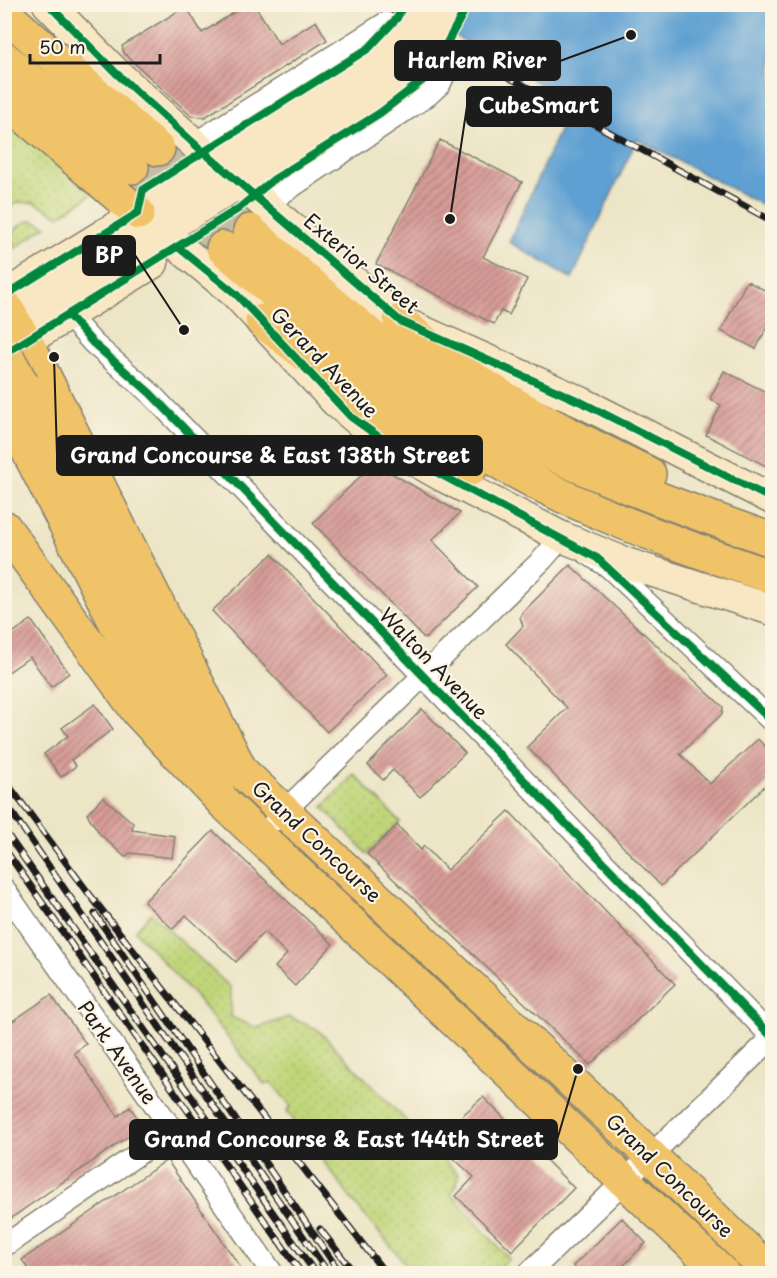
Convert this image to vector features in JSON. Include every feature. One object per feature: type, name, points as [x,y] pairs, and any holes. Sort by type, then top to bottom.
[{"type":"main road","name":"Exterior Street","points":[[48,4],[80,39],[229,174],[247,228],[400,321],[581,402],[772,499]]},
{"type":"main road","points":[[9,328],[63,306],[229,174],[379,80],[424,4]]},
{"type":"main road","points":[[379,80],[403,79],[418,62],[451,4]]},
{"type":"main road","points":[[4,13],[145,158],[4,58]]},
{"type":"main road","points":[[4,99],[160,231]]},
{"type":"main road","points":[[247,228],[387,350],[475,412],[601,476],[772,540]]},
{"type":"main road","points":[[247,228],[363,369],[414,407],[506,466],[618,521]]},
{"type":"main road","points":[[9,328],[160,231]]},
{"type":"main road","name":"Gerard Avenue","points":[[160,231],[236,294],[336,402],[387,445],[442,476],[562,537]]},
{"type":"main road","points":[[262,321],[363,400],[451,459],[526,498],[618,521],[769,576]]},
{"type":"main road","points":[[400,321],[435,353],[472,379],[567,434],[656,478],[702,515]]},
{"type":"main road","points":[[9,328],[13,394],[149,688],[224,803]]},
{"type":"main road","name":"Grand Concourse","points":[[9,328],[242,771],[651,1156],[772,1274]]},
{"type":"main road","points":[[13,394],[174,685],[204,730],[242,771]]},
{"type":"main road","name":"Grand Concourse","points":[[4,527],[134,707],[224,803],[723,1274]]},
{"type":"main road","points":[[562,537],[626,563],[772,610]]},
{"type":"street","points":[[194,144],[386,23],[451,60],[440,84],[428,95],[247,228]]},
{"type":"street","name":"Walton Avenue","points":[[63,306],[93,343],[150,393],[772,1038]]},
{"type":"street","points":[[259,836],[542,560],[562,537]]},
{"type":"street","name":"Gerard Avenue","points":[[562,537],[610,568],[772,721]]},
{"type":"street","name":"Park Avenue","points":[[4,889],[273,1274]]},
{"type":"street","points":[[528,1274],[772,1038]]},
{"type":"street","points":[[4,1246],[173,1130]]},
{"type":"green space","points":[[5,112],[97,191],[59,216],[36,203],[18,202],[5,213]]},
{"type":"green space","points":[[32,220],[46,226],[14,249],[12,238],[15,230]]},
{"type":"green space","points":[[354,774],[400,822],[367,854],[323,807]]},
{"type":"green space","points":[[151,913],[231,988],[231,1017],[257,1028],[289,1017],[317,1029],[458,1174],[457,1185],[451,1194],[509,1259],[493,1273],[413,1273],[351,1199],[287,1111],[291,1106],[271,1082],[265,1085],[200,1002],[135,931]]},
{"type":"water","points":[[400,5],[772,5],[772,210],[637,139],[572,279],[509,242],[572,102]]},
{"type":"building","points":[[247,4],[254,4],[279,44],[316,21],[327,40],[205,117],[191,116],[124,53],[122,46],[186,6],[202,33]]},
{"type":"building","points":[[440,140],[522,182],[483,257],[527,279],[509,315],[501,311],[494,324],[376,264]]},
{"type":"building","points":[[747,281],[772,294],[772,317],[756,349],[721,331]]},
{"type":"building","points":[[724,371],[772,395],[772,469],[706,435],[721,405],[710,399]]},
{"type":"building","points":[[374,463],[460,513],[432,540],[478,587],[425,639],[313,523]]},
{"type":"building","points":[[272,554],[387,675],[327,732],[212,611]]},
{"type":"building","points":[[570,565],[723,707],[722,714],[680,754],[710,784],[758,739],[772,754],[772,779],[661,886],[527,747],[567,708],[506,644],[523,626],[520,617],[522,613]]},
{"type":"building","points":[[31,620],[69,673],[51,687],[30,657],[4,675],[4,639]]},
{"type":"building","points":[[95,704],[113,729],[71,760],[76,766],[61,777],[44,754],[68,736],[62,728]]},
{"type":"building","points":[[422,709],[465,753],[420,797],[393,770],[383,780],[368,765]]},
{"type":"building","points":[[103,797],[133,823],[132,830],[175,836],[172,858],[130,853],[125,857],[100,834],[87,814]]},
{"type":"building","points":[[509,811],[675,984],[590,1065],[367,854],[397,825],[421,850],[424,846],[447,870]]},
{"type":"building","points":[[213,831],[333,944],[295,986],[275,967],[287,954],[264,932],[236,962],[186,915],[173,929],[144,902]]},
{"type":"building","points":[[51,995],[86,1044],[74,1053],[118,1116],[130,1107],[143,1126],[4,1223],[4,1027]]},
{"type":"building","points":[[483,1097],[574,1188],[512,1251],[456,1196],[474,1177],[439,1145],[465,1113]]},
{"type":"building","points":[[167,1160],[245,1274],[32,1274],[22,1260]]},
{"type":"building","points":[[622,1218],[646,1243],[615,1274],[580,1274],[573,1266]]},
{"type":"tunnel","points":[[158,149],[250,231]]},
{"type":"tunnel","points":[[132,167],[223,248]]},
{"type":"railway","points":[[382,4],[477,60],[772,221]]},
{"type":"railway","points":[[4,779],[90,895],[386,1274]]},
{"type":"railway","points":[[4,801],[329,1274]]},
{"type":"railway","points":[[4,830],[316,1274]]},
{"type":"railway","points":[[4,848],[302,1274]]},
{"type":"railway","points":[[95,914],[341,1274]]},
{"type":"railway","points":[[320,1229],[355,1274]]},
{"type":"cycle path","points":[[48,4],[116,73],[199,148],[400,321],[581,402],[772,499]]},
{"type":"cycle path","points":[[4,296],[138,213],[143,190],[369,48],[397,18],[404,4]]},
{"type":"cycle path","points":[[4,354],[238,209],[273,180],[380,113],[422,81],[436,63],[468,4]]},
{"type":"cycle path","points":[[178,247],[236,294],[351,417],[406,456],[597,558],[772,721]]},
{"type":"cycle path","points":[[69,316],[93,343],[150,393],[772,1037]]},
{"type":"place","name":"Harlem River","points":[[631,35]]},
{"type":"place","name":"CubeSmart","points":[[450,219]]},
{"type":"place","name":"BP","points":[[184,330]]},
{"type":"place","name":"Grand Concourse & East 138th Street","points":[[54,357]]},
{"type":"place","name":"Grand Concourse & East 144th Street","points":[[578,1069]]}]
